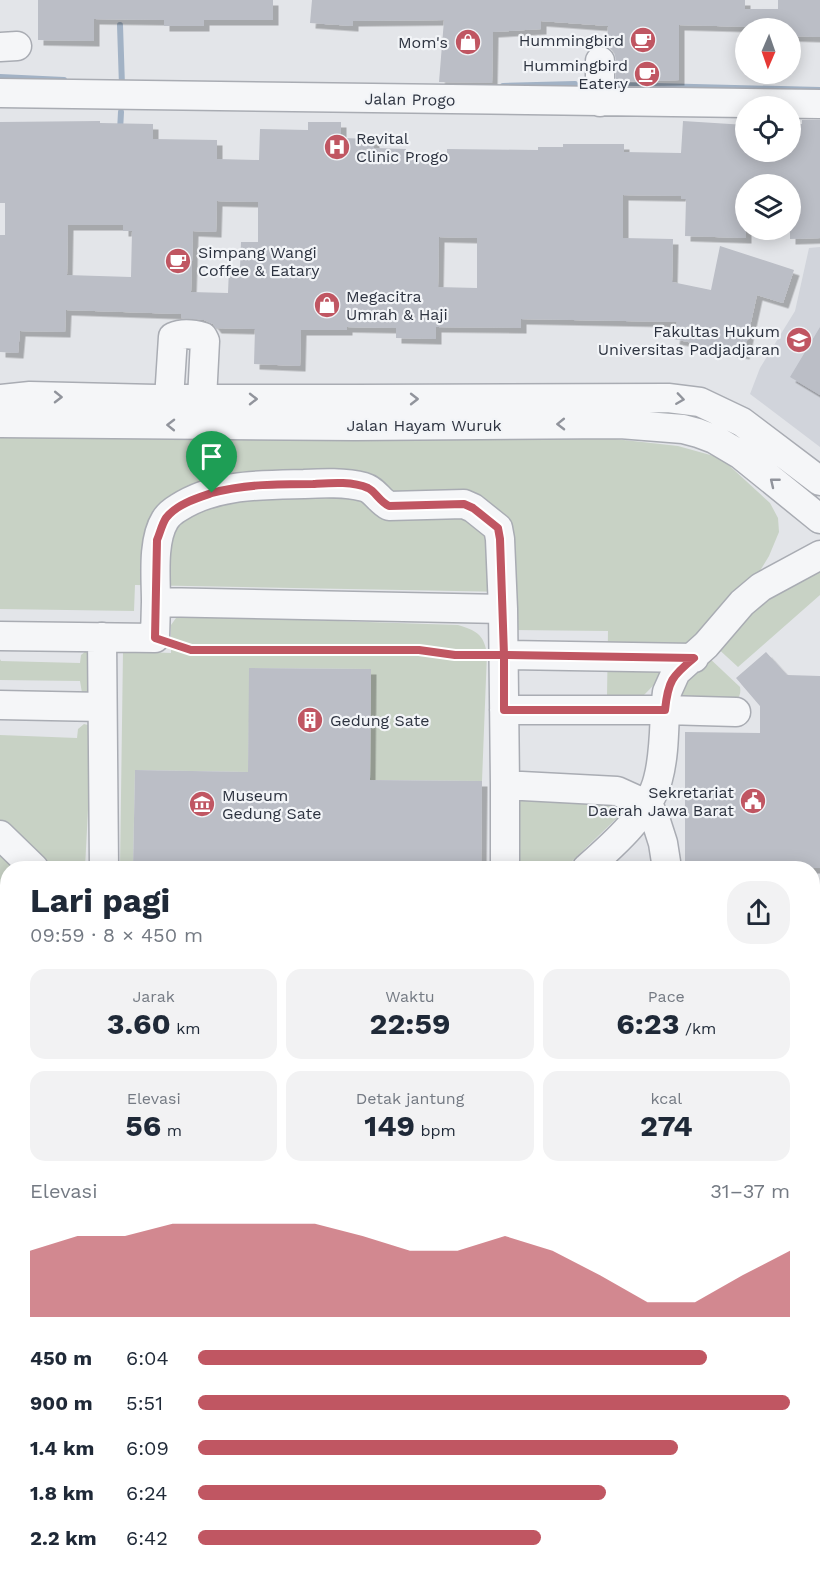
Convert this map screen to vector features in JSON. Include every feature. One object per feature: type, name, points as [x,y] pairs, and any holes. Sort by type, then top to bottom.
[{"type":"street","points":[[600,61],[600,102]]},
{"type":"street","name":"Jalan Progo","points":[[0,93],[820,104]]},
{"type":"street","points":[[169,399],[173,337],[195,335],[203,337],[205,341],[202,399]]},
{"type":"street","name":"Jalan Hayam Wuruk","points":[[0,399],[30,396],[115,411],[169,399],[202,399],[355,413]]},
{"type":"street","name":"Jalan Hayam Wuruk","points":[[0,423],[115,411],[355,413],[621,410],[668,398],[700,402],[742,422],[820,481]]},
{"type":"street","name":"Jalan Hayam Wuruk","points":[[621,410],[714,439],[741,455],[820,519]]},
{"type":"street","points":[[0,636],[155,638],[157,540],[166,518],[174,510],[196,498],[226,489],[271,484],[331,483],[367,488],[381,502],[389,506],[464,504],[473,508],[498,528],[500,539],[504,655],[505,861]]},
{"type":"street","points":[[594,861],[648,805],[658,782],[663,756],[667,692],[676,672],[694,658],[742,603],[761,587],[819,553]]},
{"type":"street","points":[[156,602],[503,609]]},
{"type":"street","points":[[102,636],[104,861]]},
{"type":"street","points":[[504,655],[694,658]]},
{"type":"street","points":[[0,705],[102,707]]},
{"type":"street","points":[[504,710],[736,712]]},
{"type":"street","points":[[505,785],[618,791],[648,805],[663,843],[666,861]]},
{"type":"street","points":[[0,835],[27,861]]},
{"type":"path","points":[[155,638],[191,650],[419,650],[455,655],[504,655]]},
{"type":"shaded area","name":"Fakultas Hukum Universitas Padjadjaran","points":[[820,247],[820,447],[750,394],[760,368],[795,311],[809,248]]},
{"type":"shaded area","points":[[0,426],[606,438],[678,446],[721,458],[770,503],[778,518],[779,532],[769,556],[750,587],[643,696],[607,696],[608,631],[512,630],[511,592],[135,585],[134,611],[0,609]]},
{"type":"shaded area","points":[[820,561],[820,595],[738,667],[714,645],[764,591]]},
{"type":"shaded area","points":[[188,616],[458,625],[474,631],[481,637],[487,653],[482,781],[370,780],[371,669],[250,668],[248,772],[135,770],[133,861],[120,861],[123,651],[171,653],[171,625],[176,618]]},
{"type":"shaded area","points":[[86,651],[89,652],[90,692],[82,693],[80,681],[0,680],[0,659],[1,661],[80,663],[81,655]]},
{"type":"shaded area","points":[[706,655],[740,687],[740,694],[736,701],[678,700],[672,690]]},
{"type":"shaded area","points":[[84,724],[91,727],[92,732],[85,861],[35,861],[0,826],[0,735],[77,738],[78,729]]},
{"type":"shaded area","points":[[613,799],[621,806],[620,815],[572,861],[508,861],[518,801]]},
{"type":"shaded area","points":[[0,846],[16,861],[0,861]]},
{"type":"building","points":[[38,0],[273,0],[273,20],[204,20],[204,26],[164,26],[164,20],[94,19],[94,41],[38,40]]},
{"type":"building","points":[[312,0],[745,0],[745,9],[778,9],[778,0],[820,0],[820,37],[801,36],[801,18],[735,18],[735,27],[679,25],[679,80],[616,82],[614,52],[607,46],[608,26],[541,21],[541,29],[493,32],[492,83],[439,82],[444,20],[353,21],[353,26],[310,23]]},
{"type":"building","points":[[802,120],[820,120],[820,238],[801,239],[801,174],[735,174],[735,238],[685,236],[686,199],[681,199],[681,196],[623,195],[623,238],[673,239],[672,282],[711,290],[720,246],[794,270],[783,303],[757,295],[744,354],[674,339],[677,322],[521,319],[521,328],[436,327],[436,339],[396,338],[396,328],[347,327],[347,330],[301,330],[300,366],[254,364],[255,329],[216,328],[204,320],[181,318],[181,314],[66,310],[65,332],[20,331],[18,353],[0,352],[0,235],[5,235],[5,203],[0,203],[0,122],[100,121],[100,123],[153,124],[153,139],[217,140],[217,159],[259,160],[260,129],[308,130],[308,122],[341,122],[341,138],[374,139],[374,148],[406,149],[405,155],[447,156],[447,149],[538,150],[538,147],[563,147],[563,144],[624,144],[624,152],[681,153],[683,121],[735,124],[735,162],[801,162]],"holes":[[[217,201],[258,202],[258,242],[241,242],[240,268],[229,268],[228,293],[191,292],[193,231],[216,232]],[[68,225],[123,225],[123,231],[132,231],[131,277],[67,275]],[[439,237],[477,238],[477,288],[438,287]]]},
{"type":"building","points":[[820,327],[820,395],[790,377]]},
{"type":"building","name":"Sekretariat Daerah Jawa Barat","points":[[766,652],[787,675],[820,676],[820,861],[685,861],[685,732],[760,733],[760,706],[736,678]]},
{"type":"building","name":"Gedung Sate","points":[[249,668],[371,669],[370,780],[482,781],[481,861],[133,861],[135,770],[248,772]]},
{"type":"waterway","points":[[120,25],[122,86]]},
{"type":"waterway","points":[[0,77],[64,80]]},
{"type":"waterway","points":[[503,86],[575,84]]},
{"type":"waterway","points":[[615,85],[820,90]]},
{"type":"waterway","points":[[120,131],[121,112]]},
{"type":"place","name":"Hummingbird","points":[[643,40]]},
{"type":"place","name":"Mom's","points":[[468,42]]},
{"type":"place","name":"Hummingbird Eatery","points":[[647,74]]},
{"type":"place","name":"Revital Clinic Progo","points":[[337,147]]},
{"type":"place","name":"Simpang Wangi Coffee & Eatary","points":[[178,261]]},
{"type":"place","name":"Megacitra Umrah & Haji","points":[[327,305]]},
{"type":"place","name":"Fakultas Hukum Universitas Padjadjaran","points":[[799,340]]},
{"type":"place","name":"Gedung Sate","points":[[310,720]]},
{"type":"place","name":"Sekretariat Daerah Jawa Barat","points":[[753,801]]},
{"type":"place","name":"Museum Gedung Sate","points":[[202,804]]},
{"type":"route","points":[[212,493],[196,498],[174,510],[162,526],[157,540],[155,638],[191,650],[419,650],[455,655],[504,655],[504,710],[665,710],[667,692],[676,672],[694,658],[504,655],[498,528],[473,508],[464,504],[389,506],[381,502],[367,488],[331,483],[271,484],[226,489],[212,493]]}]
